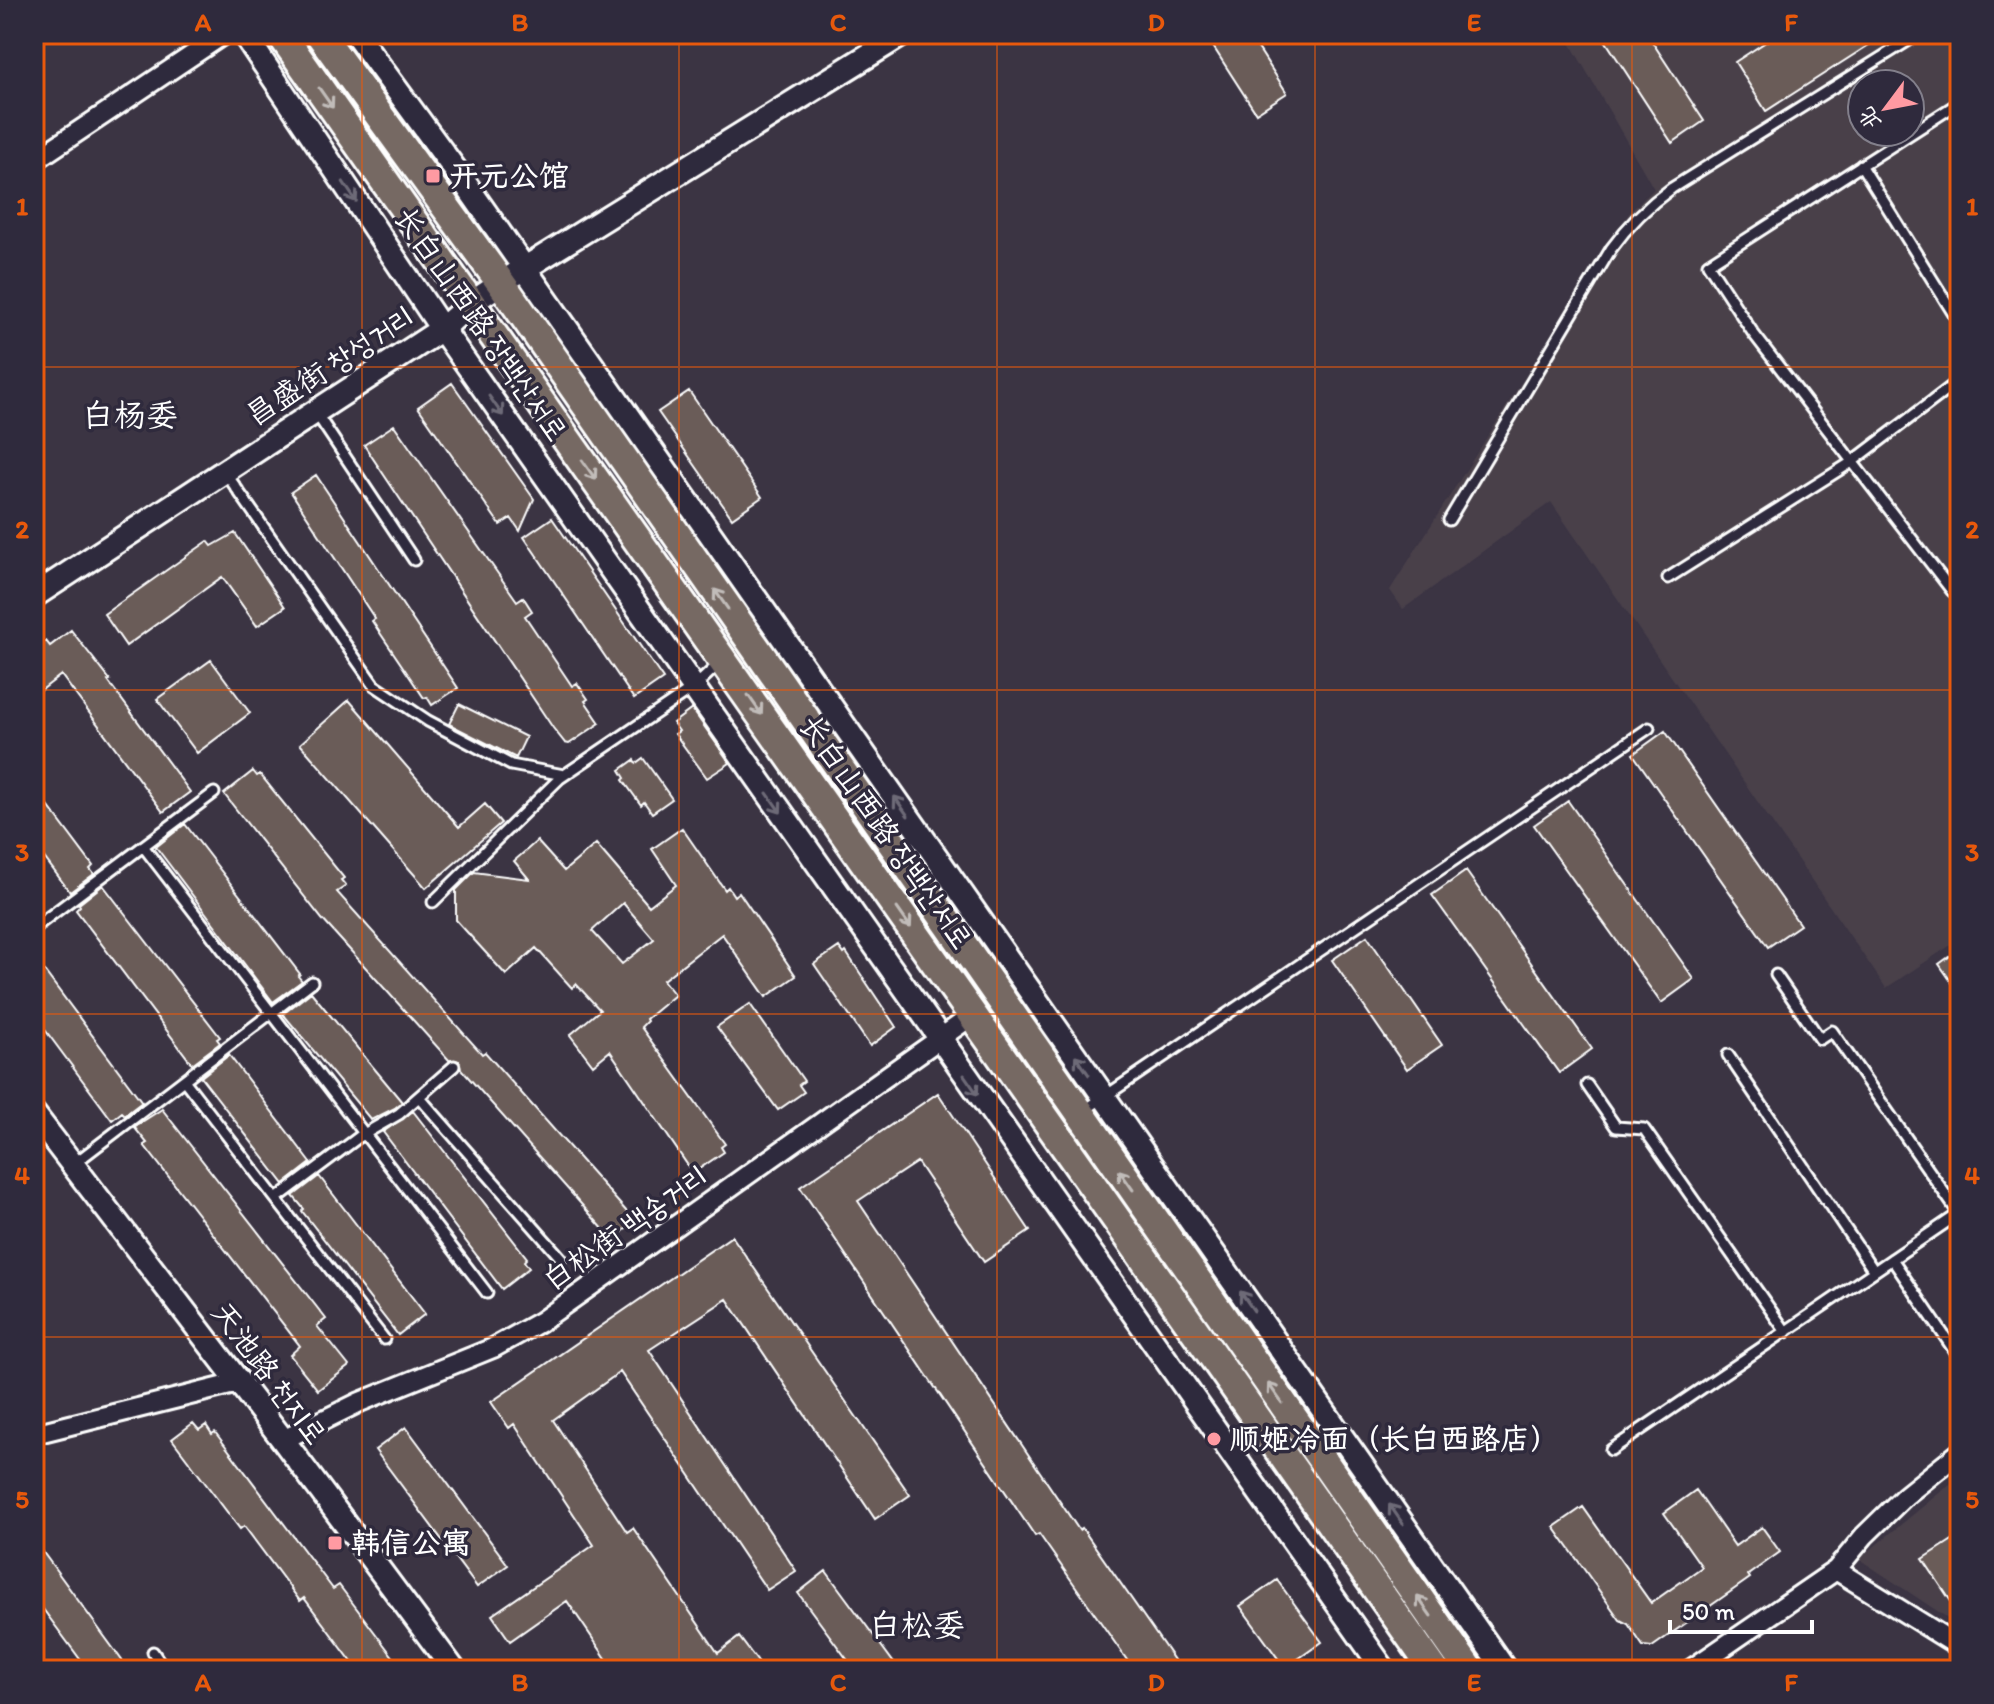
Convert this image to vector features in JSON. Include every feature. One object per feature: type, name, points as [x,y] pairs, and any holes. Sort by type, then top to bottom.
[{"type":"main road","name":"长白山西路 장백산서로","points":[[281,34],[1434,1670]]},
{"type":"main road","name":"长白山西路 장백산서로","points":[[320,34],[512,276],[1079,1114],[1469,1670]]},
{"type":"street","points":[[34,161],[224,34]]},
{"type":"street","name":"长白山西路 장백산서로","points":[[244,34],[442,329],[1384,1670]]},
{"type":"street","name":"长白山西路 장백산서로","points":[[356,34],[512,276],[1104,1097],[1505,1670]]},
{"type":"street","name":"昌盛街 창성거리","points":[[34,596],[442,329],[470,304],[512,276],[903,34]]},
{"type":"street","name":"白松街 백송거리","points":[[283,1440],[360,1402],[493,1348],[540,1322],[973,1015]]},
{"type":"street","name":"天池路 천지로","points":[[34,1114],[454,1670]]},
{"type":"street","points":[[34,1434],[238,1383]]},
{"type":"street","points":[[1690,1670],[1836,1570],[1864,1536],[1905,1496],[1960,1452]]},
{"type":"street","points":[[1836,1570],[1960,1647]]},
{"type":"lane","points":[[1449,520],[1628,225],[1649,204],[1672,188],[1919,34]]},
{"type":"lane","points":[[1952,591],[1753,333],[1708,264],[1960,102]]},
{"type":"lane","points":[[1861,165],[1960,324]]},
{"type":"lane","points":[[1668,578],[1852,462],[1960,380]]},
{"type":"lane","points":[[315,411],[414,560]]},
{"type":"lane","points":[[224,470],[374,685],[428,721],[511,765],[564,775]]},
{"type":"lane","points":[[433,902],[564,775],[693,688],[723,659]]},
{"type":"lane","points":[[1079,1114],[1649,728]]},
{"type":"lane","points":[[34,928],[214,793]]},
{"type":"lane","points":[[143,846],[487,1293]]},
{"type":"lane","points":[[1776,975],[1820,1039],[1832,1031],[1957,1215],[1960,1231]]},
{"type":"lane","points":[[72,1166],[312,982]]},
{"type":"lane","points":[[1728,1055],[1874,1271]]},
{"type":"lane","points":[[276,1199],[365,1133],[399,1114],[454,1066]]},
{"type":"lane","points":[[184,1080],[384,1339]]},
{"type":"lane","points":[[1587,1085],[1616,1127],[1644,1129],[1786,1332]]},
{"type":"lane","points":[[419,1097],[561,1258]]},
{"type":"lane","points":[[1611,1450],[1957,1215]]},
{"type":"lane","points":[[1892,1259],[1960,1359]]},
{"type":"lane","points":[[153,1652],[165,1670]]},
{"type":"shaded area","points":[[1565,34],[1960,34],[1960,939],[1886,988],[1551,502],[1403,609],[1390,590],[1630,212],[1654,189]]},
{"type":"shaded area","points":[[1960,1476],[1960,1626],[1859,1559]]},
{"type":"green space","points":[[485,372],[489,373],[692,664],[691,669]]},
{"type":"building","points":[[1205,34],[1249,34],[1287,93],[1256,113]]},
{"type":"building","points":[[1601,34],[1647,34],[1704,121],[1672,143]]},
{"type":"building","points":[[1778,34],[1886,34],[1766,111],[1735,62]]},
{"type":"building","points":[[452,383],[534,499],[520,531],[511,518],[500,525],[418,407]]},
{"type":"building","points":[[689,391],[762,497],[732,518],[658,412]]},
{"type":"building","points":[[394,425],[517,601],[523,597],[532,611],[525,616],[572,686],[577,683],[588,699],[585,701],[600,723],[569,744],[553,728],[364,445]]},
{"type":"building","points":[[316,475],[458,688],[432,705],[427,697],[424,698],[372,621],[375,619],[291,492]]},
{"type":"building","points":[[552,518],[663,679],[634,699],[524,537]]},
{"type":"building","points":[[235,533],[285,607],[257,626],[222,577],[126,646],[104,614],[208,541],[212,546]]},
{"type":"building","points":[[71,630],[190,792],[163,812],[61,675],[34,696],[34,651],[46,641],[50,646]]},
{"type":"building","points":[[211,660],[250,713],[197,753],[157,699]]},
{"type":"building","points":[[349,700],[459,827],[485,804],[501,823],[426,888],[300,744]]},
{"type":"building","points":[[459,704],[526,737],[516,758],[449,724]]},
{"type":"building","points":[[692,709],[730,763],[707,778],[675,734],[679,731],[673,723]]},
{"type":"building","points":[[1665,731],[1800,925],[1768,947],[1633,754]]},
{"type":"building","points":[[643,758],[672,799],[652,813],[644,802],[641,805],[623,780],[625,778],[620,770]]},
{"type":"building","points":[[253,771],[257,776],[260,774],[344,878],[341,880],[346,886],[337,892],[635,1221],[613,1240],[461,1069],[459,1061],[449,1060],[322,919],[224,794]]},
{"type":"building","points":[[34,787],[93,866],[90,869],[94,874],[70,892],[34,844]]},
{"type":"building","points":[[1568,801],[1694,979],[1661,1003],[1534,825]]},
{"type":"building","points":[[185,824],[300,974],[298,976],[302,981],[273,1002],[156,847]]},
{"type":"building","points":[[682,828],[725,890],[728,887],[734,896],[739,892],[796,976],[766,997],[722,934],[663,980],[675,995],[641,1027],[725,1144],[721,1147],[724,1152],[693,1173],[610,1051],[593,1065],[570,1035],[600,1010],[576,984],[572,988],[536,948],[506,975],[456,920],[456,890],[474,872],[529,879],[514,861],[537,841],[564,871],[596,844],[649,906],[676,885],[652,849]],"holes":[[[623,903],[654,939],[622,964],[592,931]]]},
{"type":"building","points":[[1466,871],[1592,1049],[1559,1073],[1432,895]]},
{"type":"building","points":[[103,885],[220,1037],[217,1039],[220,1043],[192,1064],[76,910]]},
{"type":"building","points":[[1367,936],[1442,1045],[1407,1069],[1332,960]]},
{"type":"building","points":[[839,947],[844,954],[846,952],[896,1027],[870,1046],[814,964]]},
{"type":"building","points":[[1960,949],[1960,994],[1939,964]]},
{"type":"building","points":[[34,957],[142,1102],[125,1115],[122,1112],[112,1120],[34,1015]]},
{"type":"building","points":[[311,992],[402,1102],[395,1108],[371,1120],[283,1014]]},
{"type":"building","points":[[750,1004],[804,1081],[799,1085],[804,1092],[778,1110],[717,1027]]},
{"type":"building","points":[[229,1055],[311,1163],[284,1184],[201,1077]]},
{"type":"building","points":[[938,1093],[1030,1231],[984,1262],[917,1162],[858,1201],[1079,1530],[1082,1528],[1181,1670],[1134,1670],[1039,1534],[1035,1536],[800,1187]]},
{"type":"building","points":[[162,1109],[326,1319],[317,1326],[349,1366],[318,1390],[290,1355],[300,1346],[144,1145],[147,1143],[134,1127]]},
{"type":"building","points":[[413,1111],[527,1258],[524,1261],[529,1268],[502,1289],[383,1132]]},
{"type":"building","points":[[319,1176],[425,1314],[398,1335],[293,1196]]},
{"type":"building","points":[[732,1236],[910,1495],[875,1519],[727,1299],[649,1350],[796,1571],[767,1590],[620,1372],[553,1420],[627,1532],[633,1528],[718,1653],[739,1637],[764,1670],[614,1670],[567,1601],[510,1641],[492,1615],[594,1545],[514,1424],[509,1428],[491,1402]]},
{"type":"building","points":[[193,1423],[199,1430],[206,1425],[212,1434],[215,1432],[333,1589],[339,1585],[403,1670],[358,1670],[304,1598],[300,1601],[244,1526],[240,1529],[172,1439]]},
{"type":"building","points":[[406,1427],[508,1565],[477,1587],[375,1450]]},
{"type":"building","points":[[1696,1490],[1735,1546],[1762,1527],[1780,1552],[1748,1575],[1750,1578],[1652,1647],[1643,1646],[1628,1624],[1620,1620],[1554,1527],[1583,1507],[1651,1603],[1702,1567],[1664,1513]]},
{"type":"building","points":[[1960,1535],[1960,1615],[1923,1559]]},
{"type":"building","points":[[34,1540],[129,1670],[88,1670],[34,1597]]},
{"type":"building","points":[[826,1571],[899,1670],[855,1670],[798,1593]]},
{"type":"building","points":[[1277,1580],[1322,1642],[1285,1668],[1240,1606]]},
{"type":"place","name":"开元公馆","points":[[433,176]]},
{"type":"place","name":"顺姬冷面（长白西路店）","points":[[1214,1439]]},
{"type":"place","name":"韩信公寓","points":[[335,1543]]},
{"type":"district","name":"白杨委","points":[[130,415]]},
{"type":"district","name":"白松委","points":[[917,1625]]}]
